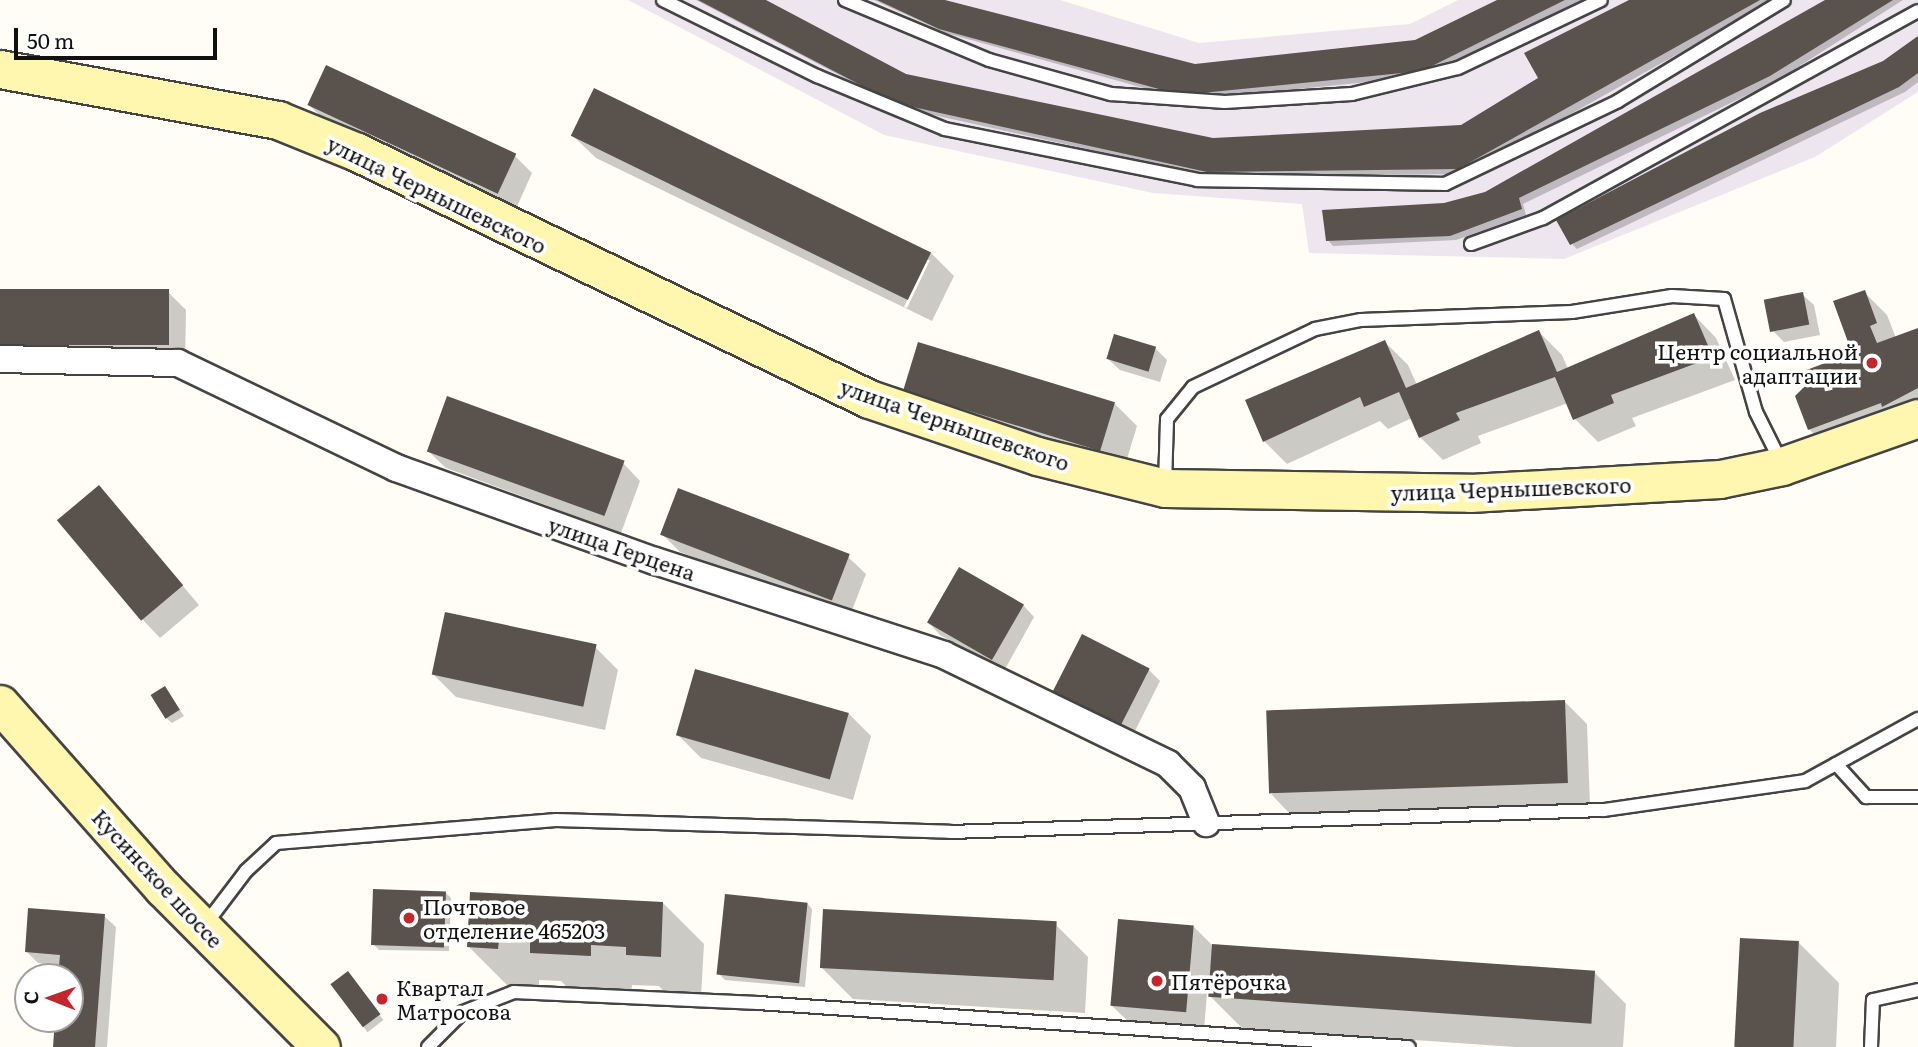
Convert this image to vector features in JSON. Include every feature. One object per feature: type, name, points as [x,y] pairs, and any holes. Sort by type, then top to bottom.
[{"type":"main road","name":"улица Чернышевского","points":[[0,69],[278,120],[357,152],[869,399],[1037,456],[1165,488],[1470,493],[1720,479],[1782,466],[1918,418]]},
{"type":"main road","name":"Кусинское шоссе","points":[[0,704],[203,928],[321,1047]]},
{"type":"street","name":"улица Герцена","points":[[0,359],[178,363],[396,468],[655,561],[944,655],[1168,764],[1192,788],[1206,823]]},
{"type":"lane","points":[[663,0],[817,76],[945,129],[1197,180],[1446,184],[1618,101],[1784,0]]},
{"type":"lane","points":[[845,0],[989,60],[1111,93],[1225,102],[1352,94],[1458,68],[1601,0]]},
{"type":"lane","points":[[1471,244],[1543,218],[1918,11]]},
{"type":"lane","points":[[1165,488],[1167,419],[1193,387],[1315,329],[1361,320],[1572,313],[1672,296],[1724,299],[1756,412],[1782,466]]},
{"type":"lane","points":[[203,928],[246,871],[276,843],[556,820],[950,832],[1604,810],[1805,781],[1918,719]]},
{"type":"lane","points":[[1836,764],[1866,796],[1918,797]]},
{"type":"lane","points":[[1871,1047],[1873,1000],[1918,990]]},
{"type":"lane","points":[[428,1047],[429,1041],[463,1012],[514,992],[744,1002],[1409,1047]]},
{"type":"shaded area","points":[[628,0],[1060,0],[1199,43],[1410,24],[1458,0],[1918,0],[1918,92],[1815,157],[1564,259],[1309,253],[1302,204],[1153,193],[884,135]]},
{"type":"building","points":[[698,0],[766,0],[906,74],[1213,138],[1461,125],[1538,78],[1524,53],[1629,0],[1760,0],[1458,169],[1207,172],[895,103]]},
{"type":"building","points":[[877,0],[945,0],[1195,64],[1415,40],[1497,0],[1565,0],[1422,71],[1181,95],[939,29]]},
{"type":"building","points":[[1825,0],[1893,0],[1770,76],[1519,198],[1522,209],[1450,236],[1326,241],[1322,210],[1444,203],[1485,192]]},
{"type":"building","points":[[1918,36],[1918,73],[1899,87],[1570,245],[1556,220],[1760,113],[1883,61]]},
{"type":"building","points":[[326,65],[516,154],[498,194],[307,105]]},
{"type":"building","points":[[594,88],[931,252],[908,300],[571,136]]},
{"type":"building","points":[[0,289],[169,289],[169,345],[0,345]]},
{"type":"building","name":"Центр социальной адаптации","points":[[1865,290],[1877,323],[1870,326],[1877,343],[1918,328],[1918,388],[1882,407],[1881,403],[1808,430],[1795,396],[1806,385],[1801,372],[1852,353],[1833,301]]},
{"type":"building","points":[[1803,292],[1809,324],[1770,332],[1764,300]]},
{"type":"building","points":[[1694,313],[1713,357],[1611,395],[1614,403],[1573,420],[1555,377],[1456,413],[1460,420],[1419,438],[1399,392],[1364,407],[1360,397],[1263,442],[1245,400],[1385,340],[1406,388],[1539,330],[1557,372]]},
{"type":"building","points":[[1114,334],[1156,347],[1148,372],[1106,359]]},
{"type":"building","points":[[918,342],[1115,402],[1100,451],[903,391]]},
{"type":"building","points":[[447,396],[625,461],[604,516],[427,451]]},
{"type":"building","points":[[99,485],[183,585],[141,621],[57,520]]},
{"type":"building","points":[[678,488],[850,554],[832,601],[660,535]]},
{"type":"building","points":[[959,567],[1024,604],[992,660],[927,622]]},
{"type":"building","points":[[445,612],[597,644],[583,707],[432,675]]},
{"type":"building","points":[[1082,634],[1150,669],[1120,727],[1052,693]]},
{"type":"building","points":[[695,669],[849,713],[830,779],[676,735]]},
{"type":"building","points":[[165,686],[180,710],[165,719],[151,695]]},
{"type":"building","points":[[1565,700],[1568,783],[1269,793],[1266,710]]},
{"type":"building","name":"Почтовое отделение 465203","points":[[373,889],[446,892],[444,948],[371,945]]},
{"type":"building","points":[[470,892],[663,902],[661,957],[626,955],[626,947],[591,945],[591,956],[530,953],[530,942],[499,940],[498,949],[467,947]]},
{"type":"building","points":[[725,894],[808,903],[799,983],[717,975]]},
{"type":"building","points":[[28,908],[105,914],[95,1047],[53,1047],[54,1033],[84,1033],[84,963],[59,963],[60,955],[25,952]]},
{"type":"building","points":[[823,909],[1057,921],[1054,980],[820,968]]},
{"type":"building","points":[[1118,919],[1194,926],[1186,1012],[1110,1006]]},
{"type":"building","points":[[1740,938],[1799,941],[1793,1047],[1734,1047]]},
{"type":"building","points":[[1212,944],[1595,971],[1591,1024],[1208,997]]},
{"type":"building","points":[[348,971],[380,1014],[363,1027],[330,984]]},
{"type":"place","name":"Центр социальной адаптации","points":[[1872,363]]},
{"type":"place","name":"Почтовое отделение 465203","points":[[409,918]]},
{"type":"place","name":"Пятёрочка","points":[[1157,981]]},
{"type":"place","name":"Квартал Матросова","points":[[382,999]]}]
